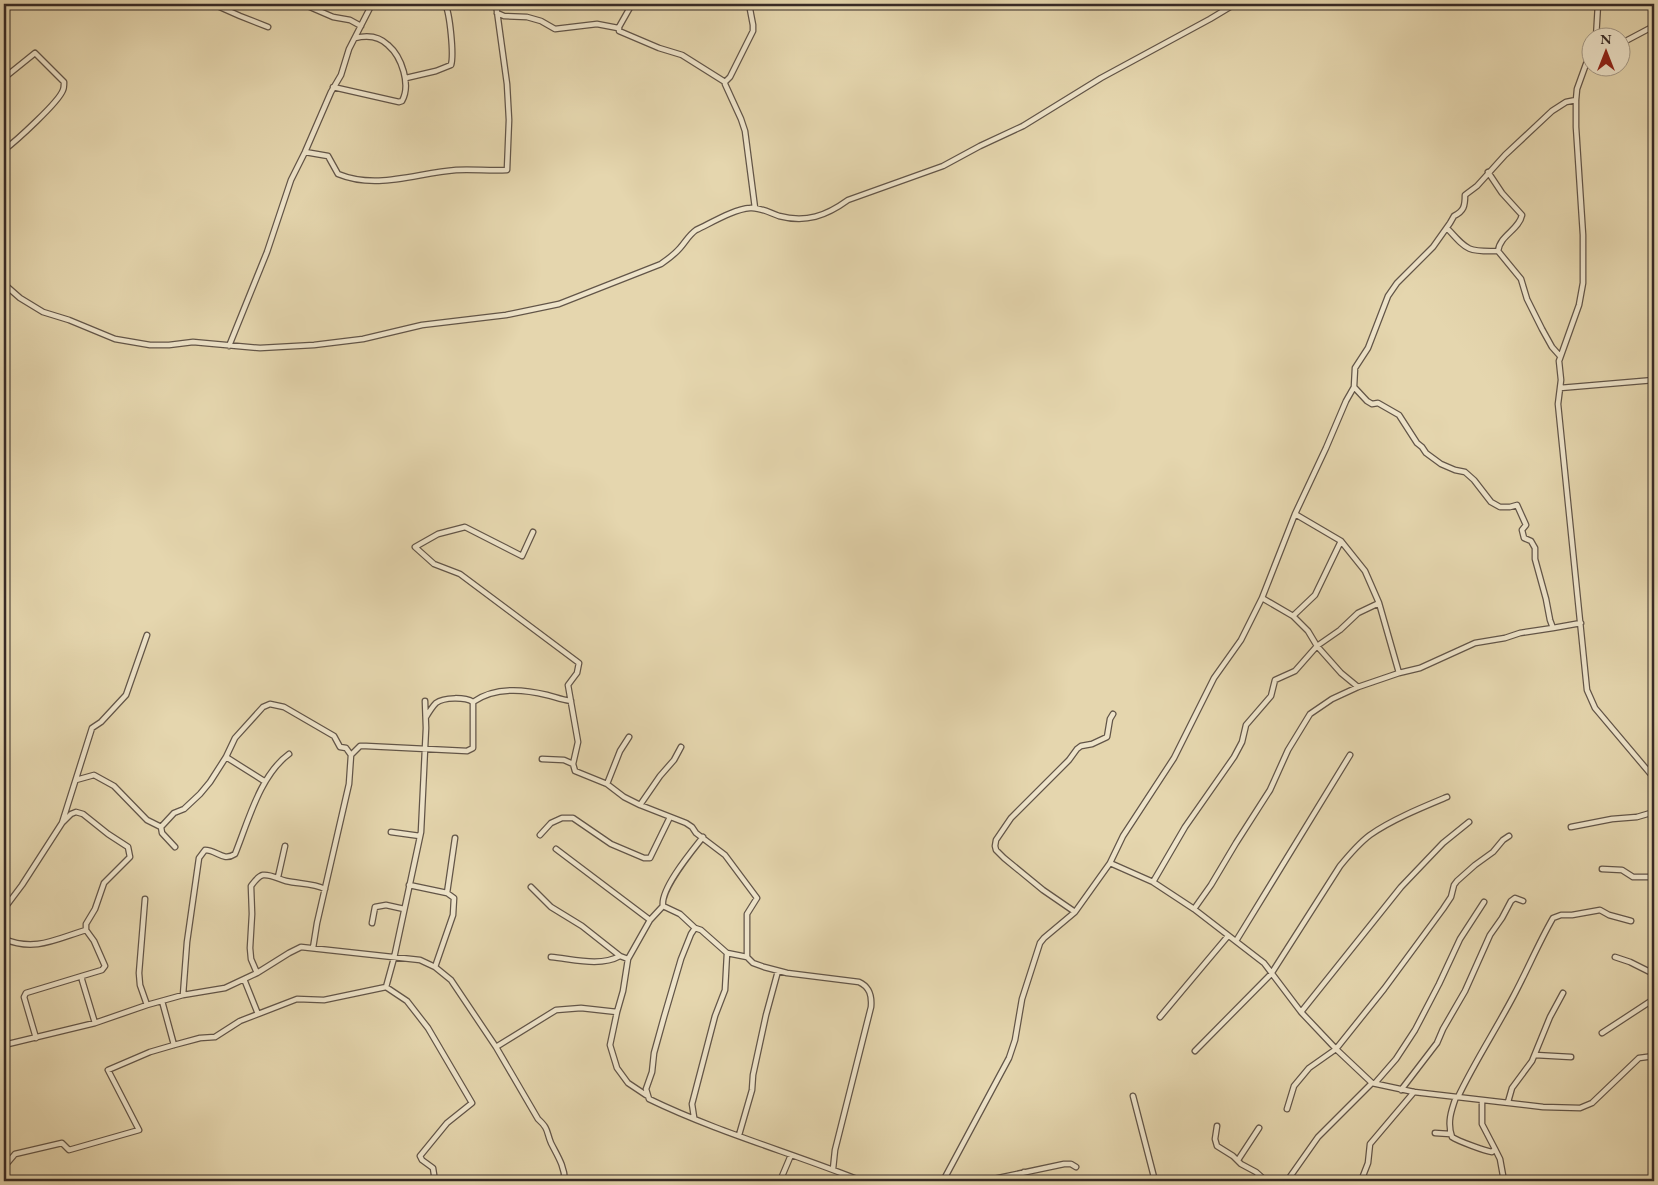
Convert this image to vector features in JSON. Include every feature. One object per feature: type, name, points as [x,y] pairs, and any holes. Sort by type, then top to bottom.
[{"type":"street","points":[[213,4],[268,27]]},
{"type":"street","points":[[303,4],[333,17],[350,20],[361,26]]},
{"type":"street","points":[[229,346],[267,252],[278,214],[291,180],[333,87],[341,75],[349,49],[372,4]]},
{"type":"street","points":[[406,78],[451,65],[449,17],[445,4]]},
{"type":"street","points":[[305,152],[328,156],[338,174],[364,181],[383,181],[456,170],[507,170],[507,84],[496,4]]},
{"type":"street","points":[[618,28],[632,4]]},
{"type":"street","points":[[725,82],[730,77],[752,31],[753,25],[749,4]]},
{"type":"street","points":[[4,284],[20,298],[44,312],[115,339],[150,345],[193,342],[260,348],[296,346],[363,339],[422,325],[506,315],[560,304],[661,264],[670,258],[690,234],[696,230],[746,208],[755,208],[781,216],[806,220],[836,208],[853,198],[943,166],[1023,126],[1100,78],[1210,19],[1234,4]]},
{"type":"street","points":[[1597,28],[1598,4]]},
{"type":"street","points":[[497,13],[504,16],[527,17],[541,21],[555,29],[603,24],[618,28],[622,32],[659,48],[682,54],[725,82],[741,119],[744,131],[755,208]]},
{"type":"street","points":[[1630,39],[1654,26]]},
{"type":"street","points":[[333,87],[399,102],[402,102],[405,96],[406,78],[400,61],[388,45],[368,36],[355,38]]},
{"type":"street","points":[[4,78],[35,53],[64,82],[64,90],[58,100],[16,141],[4,150]]},
{"type":"street","points":[[1582,78],[1577,89],[1576,127],[1583,235],[1583,283],[1579,305],[1560,356],[1558,404],[1580,623],[1587,690],[1595,708],[1654,778]]},
{"type":"street","points":[[943,1181],[1009,1058],[1015,1040],[1022,998],[1040,943],[1075,912],[1110,863],[1123,836],[1174,758],[1214,678],[1241,640],[1262,598],[1294,514],[1354,388],[1355,368],[1368,348],[1388,296],[1398,282],[1426,255],[1454,216],[1460,213],[1465,206],[1464,195],[1477,186],[1488,172],[1552,111],[1566,102],[1576,100]]},
{"type":"street","points":[[1488,172],[1502,194],[1522,215],[1519,223],[1504,236],[1499,244],[1498,251],[1521,279],[1527,299],[1542,329],[1552,347],[1560,356]]},
{"type":"street","points":[[1447,228],[1465,248],[1481,251],[1498,251]]},
{"type":"street","points":[[1560,388],[1654,380]]},
{"type":"street","points":[[1354,388],[1372,404],[1378,403],[1399,414],[1417,443],[1426,453],[1441,464],[1465,472],[1474,480],[1491,502],[1500,507],[1510,507],[1517,504],[1526,525],[1522,530],[1524,538],[1530,541],[1535,548],[1535,558],[1553,628]]},
{"type":"street","points":[[1294,514],[1341,540],[1365,571],[1379,603],[1399,673]]},
{"type":"street","points":[[533,532],[522,556],[465,527],[438,534],[415,547],[434,564],[460,574],[579,663],[576,673],[568,685],[578,742],[573,764],[575,771],[607,784],[624,797],[640,805],[686,823],[725,855],[757,898],[747,914],[748,957],[753,963],[778,971],[859,982],[870,993],[871,1007],[835,1150],[832,1169]]},
{"type":"street","points":[[1293,616],[1315,595],[1341,540]]},
{"type":"street","points":[[1262,598],[1293,616],[1341,673],[1358,687]]},
{"type":"street","points":[[1153,882],[1185,827],[1234,757],[1242,742],[1246,724],[1271,696],[1275,680],[1295,671],[1317,646],[1340,630],[1358,613],[1379,603]]},
{"type":"street","points":[[1194,909],[1270,790],[1288,750],[1310,714],[1332,699],[1358,687],[1420,668],[1475,643],[1580,623]]},
{"type":"street","points":[[62,823],[92,728],[126,695],[147,635]]},
{"type":"street","points":[[473,702],[481,696],[503,691],[522,691],[571,701]]},
{"type":"street","points":[[426,717],[431,708],[438,702],[461,699],[473,702]]},
{"type":"street","points":[[386,987],[420,836],[425,748],[425,702]]},
{"type":"street","points":[[351,755],[360,746],[467,751],[473,748],[473,702]]},
{"type":"street","points":[[161,827],[174,813],[184,809],[200,794],[210,782],[236,738],[246,725],[257,712],[270,704],[284,707],[334,736],[340,747],[346,748],[351,755],[349,784],[313,948]]},
{"type":"street","points":[[1075,912],[1004,858],[996,850],[996,840],[1011,818],[1069,760],[1077,749],[1107,738],[1113,714]]},
{"type":"street","points":[[607,784],[620,751],[629,737]]},
{"type":"street","points":[[640,805],[660,776],[674,760],[681,747]]},
{"type":"street","points":[[183,995],[187,942],[199,858],[205,850],[212,850],[225,858],[235,854],[264,782],[279,760],[289,754]]},
{"type":"street","points":[[1236,941],[1350,755]]},
{"type":"street","points":[[226,757],[264,782]]},
{"type":"street","points":[[542,759],[564,760],[573,764]]},
{"type":"street","points":[[76,780],[94,775],[114,786],[147,820],[161,827]]},
{"type":"street","points":[[1195,1051],[1271,974],[1340,866],[1353,850],[1371,834],[1410,813],[1447,797]]},
{"type":"street","points":[[4,909],[22,885],[62,823],[71,814],[76,812],[83,814],[128,848],[130,857],[104,883],[95,909],[86,924],[86,930],[94,940],[105,966],[102,970],[26,993],[24,997],[36,1038]]},
{"type":"street","points":[[1571,827],[1612,819],[1637,817],[1654,812]]},
{"type":"street","points":[[540,835],[550,823],[562,818],[573,818],[611,844],[644,858],[650,858],[670,817]]},
{"type":"street","points":[[1302,1012],[1401,887],[1443,843],[1469,822]]},
{"type":"street","points":[[161,827],[162,833],[174,847]]},
{"type":"street","points":[[391,832],[420,836]]},
{"type":"street","points":[[1287,1109],[1294,1086],[1309,1068],[1336,1049],[1384,989],[1451,898],[1457,881],[1493,852],[1509,836]]},
{"type":"street","points":[[663,906],[662,899],[681,865],[703,837]]},
{"type":"street","points":[[447,893],[455,838]]},
{"type":"street","points":[[278,877],[285,846]]},
{"type":"street","points":[[556,849],[650,920]]},
{"type":"street","points":[[1110,863],[1153,882],[1194,909],[1264,964],[1302,1012],[1336,1049],[1374,1083],[1414,1092],[1543,1107],[1580,1108],[1592,1103],[1638,1058],[1654,1056]]},
{"type":"street","points":[[1602,869],[1622,870],[1633,877],[1654,877]]},
{"type":"street","points":[[257,973],[251,959],[250,948],[251,886],[259,877],[264,875],[325,889]]},
{"type":"street","points":[[409,885],[447,893],[454,898],[453,915],[435,967]]},
{"type":"street","points":[[531,887],[551,907],[582,926],[620,956],[628,959]]},
{"type":"street","points":[[1401,1090],[1437,1043],[1490,935],[1511,901],[1515,898],[1523,901]]},
{"type":"street","points":[[145,899],[139,973],[140,986],[147,1005]]},
{"type":"street","points":[[1287,1181],[1318,1137],[1396,1059],[1415,1030],[1440,984],[1460,939],[1484,902]]},
{"type":"street","points":[[372,923],[375,907],[386,905],[404,909]]},
{"type":"street","points":[[663,906],[650,920],[628,959],[623,991],[610,1045],[617,1068],[628,1083],[654,1101],[862,1181]]},
{"type":"street","points":[[663,906],[680,914],[728,953],[748,957]]},
{"type":"street","points":[[1450,1134],[1450,1116],[1456,1097],[1520,985],[1535,950],[1553,918],[1561,915],[1600,910],[1608,915],[1631,921]]},
{"type":"street","points":[[646,1095],[653,1067],[654,1053],[674,978],[695,928]]},
{"type":"street","points":[[4,939],[17,944],[36,946],[86,930]]},
{"type":"street","points":[[1160,1017],[1228,936]]},
{"type":"street","points":[[4,1045],[95,1023],[183,995],[226,988],[257,973],[301,947],[366,956],[420,960],[435,967],[452,980],[496,1047],[538,1118],[546,1126],[564,1171],[565,1181]]},
{"type":"street","points":[[694,1117],[692,1104],[715,1016],[725,990],[728,953]]},
{"type":"street","points":[[551,957],[611,961],[620,956]]},
{"type":"street","points":[[1615,957],[1654,974]]},
{"type":"street","points":[[739,1135],[752,1090],[753,1075],[766,1015],[778,971]]},
{"type":"street","points":[[82,976],[95,1023]]},
{"type":"street","points":[[244,979],[258,1014]]},
{"type":"street","points":[[4,1166],[15,1154],[62,1143],[69,1150],[139,1130],[108,1070],[174,1044],[200,1038],[215,1037],[240,1021],[297,999],[324,1000],[386,987],[407,1001],[418,1014],[472,1103],[447,1123],[420,1156],[422,1160],[433,1168],[435,1181]]},
{"type":"street","points":[[1602,1033],[1654,1000],[1654,993]]},
{"type":"street","points":[[1508,1102],[1512,1088],[1530,1066],[1550,1018],[1564,994]]},
{"type":"street","points":[[162,1001],[174,1044]]},
{"type":"street","points":[[496,1047],[556,1010],[581,1008],[617,1012]]},
{"type":"street","points":[[1535,1055],[1571,1057]]},
{"type":"street","points":[[1360,1181],[1368,1164],[1370,1144],[1414,1092]]},
{"type":"street","points":[[1133,1096],[1155,1181]]},
{"type":"street","points":[[1482,1100],[1482,1124],[1500,1159],[1504,1181]]},
{"type":"street","points":[[1217,1126],[1215,1139],[1217,1146],[1256,1172],[1266,1181]]},
{"type":"street","points":[[1238,1160],[1259,1128]]},
{"type":"street","points":[[1435,1133],[1450,1134],[1455,1139],[1485,1151],[1492,1152],[1495,1149]]},
{"type":"street","points":[[780,1181],[791,1155]]},
{"type":"street","points":[[984,1181],[1064,1164],[1071,1164],[1076,1167]]},
{"type":"street","points":[[1024,1172],[1025,1181]]}]
